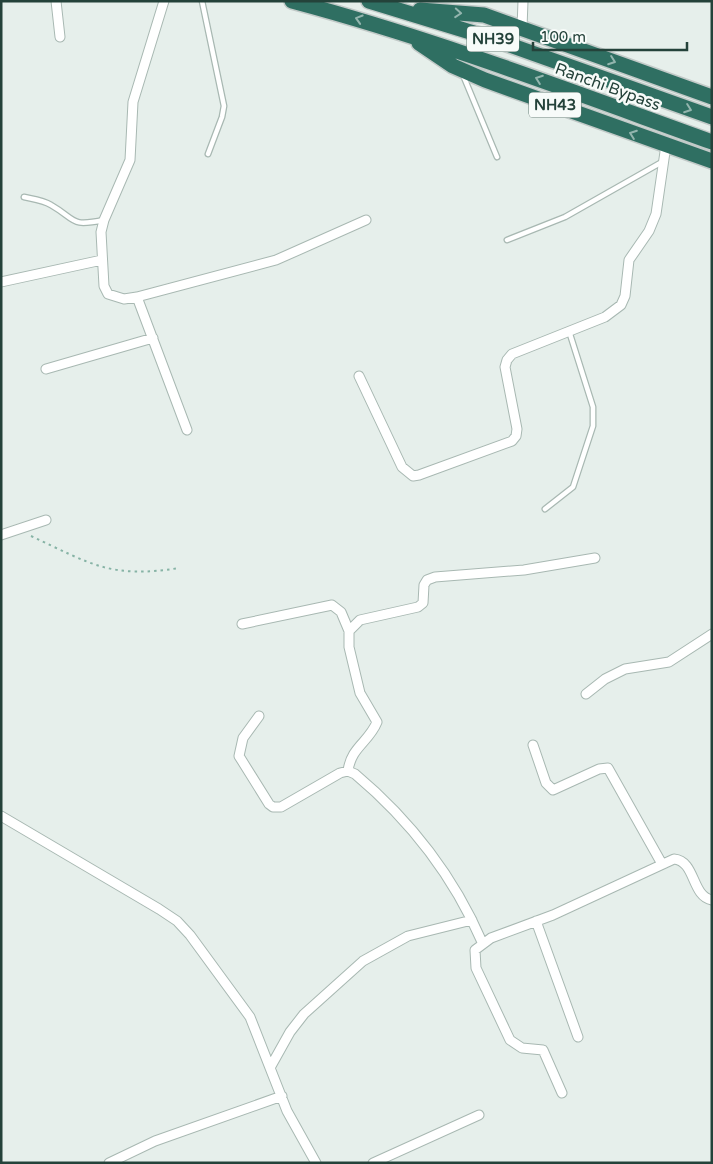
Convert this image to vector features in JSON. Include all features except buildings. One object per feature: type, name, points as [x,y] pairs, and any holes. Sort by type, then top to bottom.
[{"type":"highway","name":"Ranchi Bypass","points":[[292,1],[481,58],[712,142]]},
{"type":"highway","name":"Ranchi Bypass","points":[[369,1],[490,38],[712,117]]},
{"type":"highway","points":[[392,8],[484,15],[712,97]]},
{"type":"highway","name":"NH43","points":[[405,34],[460,69],[712,162]]},
{"type":"street","points":[[56,1],[60,37]]},
{"type":"street","points":[[164,1],[133,102],[130,160],[104,220],[100,245],[104,286],[108,294],[124,299],[137,297],[276,260],[366,220]]},
{"type":"street","points":[[522,28],[523,1]]},
{"type":"street","points":[[359,376],[402,467],[413,476],[419,476],[512,441],[516,436],[517,429],[505,367],[507,360],[512,354],[605,317],[621,305],[629,260],[649,231],[656,214],[666,145]]},
{"type":"street","points":[[1,282],[102,260]]},
{"type":"street","points":[[137,297],[187,430]]},
{"type":"street","points":[[46,369],[152,338]]},
{"type":"street","points":[[1,535],[46,520]]},
{"type":"street","points":[[349,631],[360,620],[418,607],[423,603],[424,585],[427,580],[435,577],[524,570],[595,558]]},
{"type":"street","points":[[242,624],[332,605],[337,607],[349,631],[349,647],[360,693],[377,722],[354,752],[348,771]]},
{"type":"street","points":[[586,694],[605,680],[625,669],[669,662],[712,634]]},
{"type":"street","points":[[259,716],[243,738],[239,756],[273,807],[281,807],[333,776],[348,771],[361,778],[421,837],[460,895],[482,942]]},
{"type":"street","points":[[533,745],[546,783],[553,790],[599,769],[608,768],[662,864]]},
{"type":"street","points":[[1,816],[176,921],[190,935],[243,1005],[256,1028],[294,1125],[316,1163]]},
{"type":"street","points":[[562,1093],[543,1050],[522,1048],[510,1040],[476,968],[475,950],[482,942],[536,921],[674,859],[681,860],[691,872],[701,894],[712,900]]},
{"type":"street","points":[[271,1066],[290,1032],[304,1014],[363,961],[408,936],[472,920]]},
{"type":"street","points":[[536,921],[578,1036]]},
{"type":"street","points":[[109,1163],[155,1141],[282,1096]]},
{"type":"street","points":[[373,1163],[479,1115]]},
{"type":"lane","points":[[202,1],[224,106],[222,117],[208,154]]},
{"type":"lane","points":[[460,69],[497,157]]},
{"type":"lane","points":[[507,240],[565,217],[664,161]]},
{"type":"lane","points":[[24,198],[49,204],[77,223],[83,224],[104,220]]},
{"type":"lane","points":[[545,509],[573,487],[593,426],[593,407],[569,331]]},
{"type":"path","points":[[18,529],[88,563],[106,569],[136,573],[179,568]]}]
